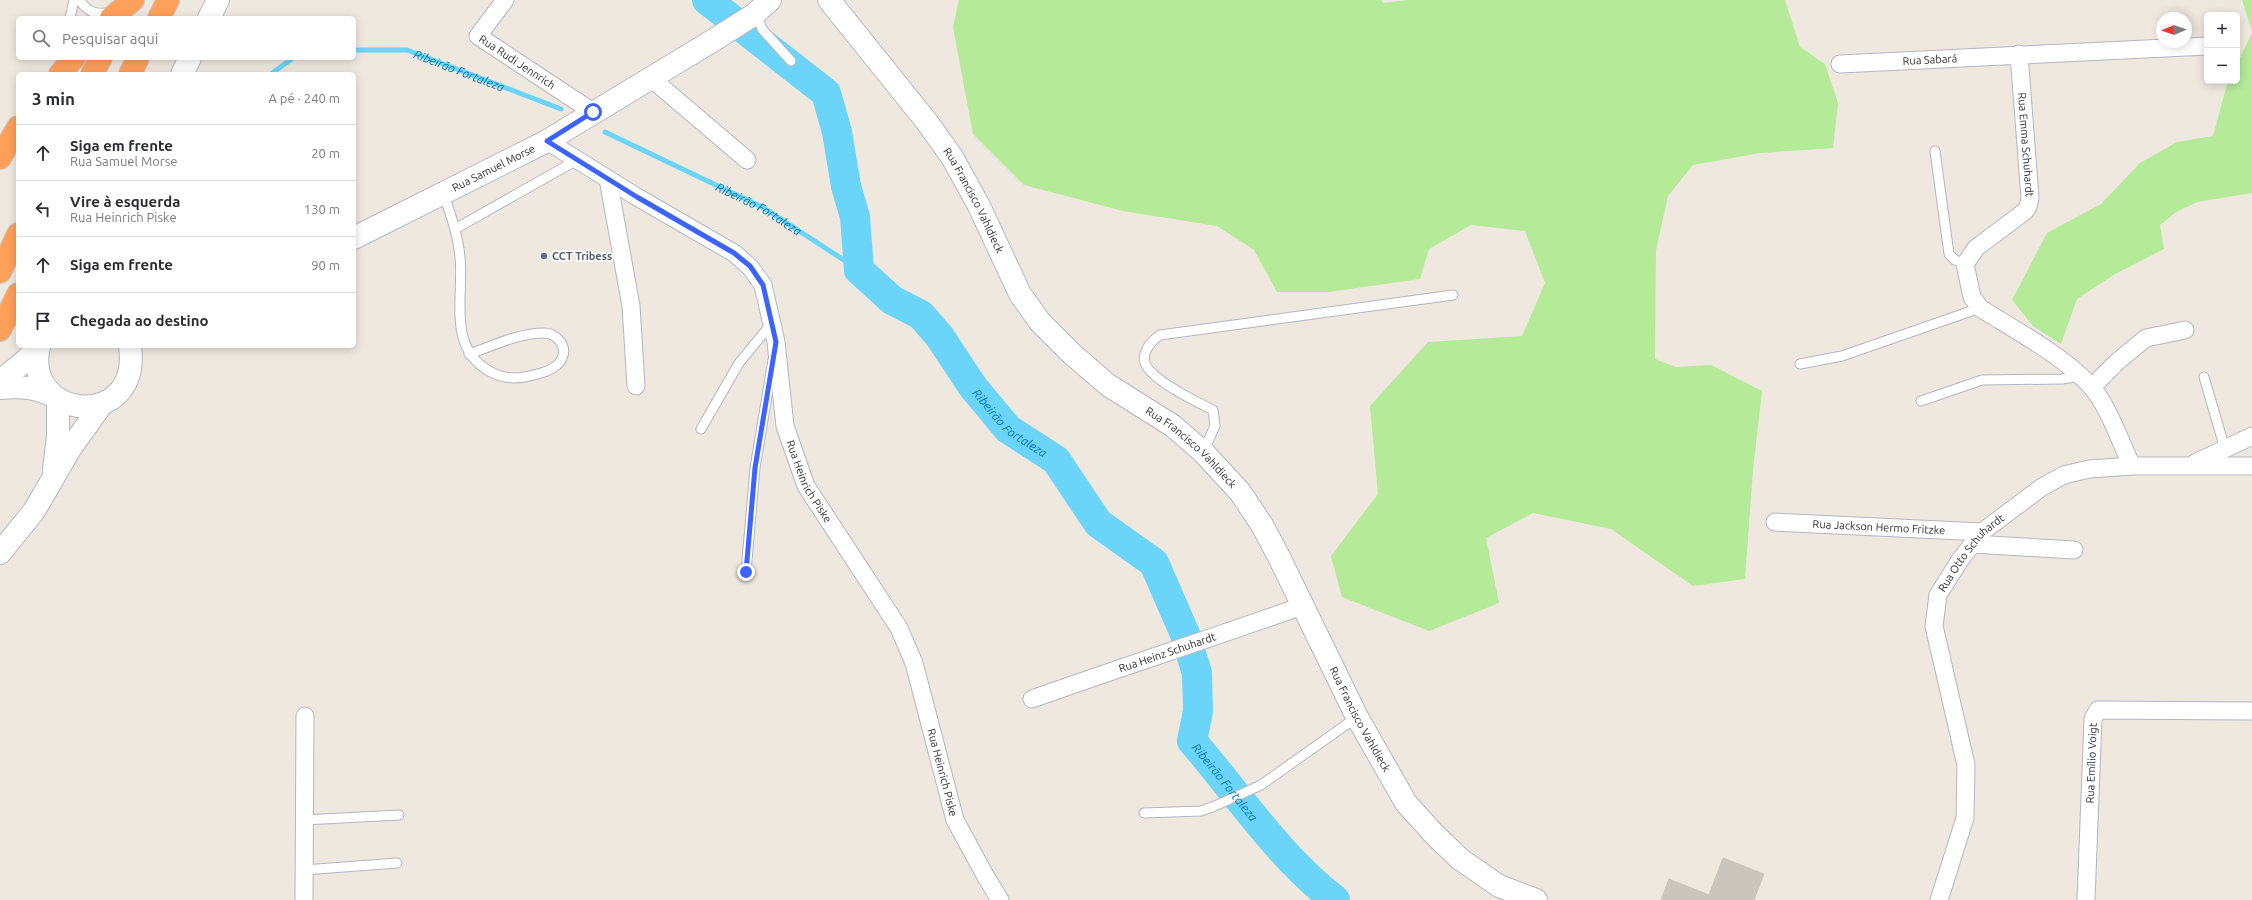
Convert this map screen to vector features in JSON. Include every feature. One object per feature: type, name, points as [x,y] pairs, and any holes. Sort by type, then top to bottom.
[{"type":"highway","points":[[160,16],[168,0]]},
{"type":"highway","points":[[60,72],[72,60]]},
{"type":"highway","points":[[93,72],[100,60]]},
{"type":"highway","points":[[131,72],[137,60]]},
{"type":"highway","points":[[0,158],[16,130]]},
{"type":"highway","points":[[0,272],[16,238]]},
{"type":"highway","points":[[0,330],[16,298]]},
{"type":"main road","points":[[210,16],[218,0]]},
{"type":"main road","name":"Rua Francisco Vahldieck","points":[[829,0],[928,122],[952,157],[980,206],[1020,294],[1040,322],[1072,354],[1108,385],[1173,426],[1203,452],[1240,492],[1262,525],[1357,717],[1406,803],[1434,834],[1460,859],[1499,886],[1536,900]]},
{"type":"main road","name":"Rua Samuel Morse","points":[[356,237],[547,141],[593,112],[652,79],[760,9]]},
{"type":"main road","points":[[183,72],[189,60]]},
{"type":"main road","points":[[0,381],[24,362],[38,348]]},
{"type":"main road","points":[[39,348],[37,364],[42,382],[56,397],[58,436],[53,476]]},
{"type":"main road","points":[[0,388],[23,386],[39,389],[56,397],[68,405],[85,408],[102,404],[117,395],[128,381],[135,352]]},
{"type":"main road","points":[[0,553],[34,511],[53,476],[102,404]]},
{"type":"street","name":"Rua Rudi Jennrich","points":[[505,0],[478,36],[593,112]]},
{"type":"street","points":[[2019,54],[2204,46]]},
{"type":"street","name":"Rua Sabará","points":[[1840,64],[2019,54]]},
{"type":"street","name":"Rua Emma Schuhardt","points":[[1965,264],[1976,248],[2024,212],[2028,206],[2030,198],[2019,54]]},
{"type":"street","points":[[652,79],[747,160]]},
{"type":"street","name":"Rua Heinrich Piske","points":[[547,141],[608,179],[734,253],[750,266],[763,285],[776,342],[785,426],[806,486],[899,628],[914,663],[955,820],[1000,900]]},
{"type":"street","points":[[608,179],[631,306],[636,386]]},
{"type":"street","points":[[1965,264],[1972,297],[1980,308],[2042,348],[2086,382],[2100,398],[2132,466]]},
{"type":"street","points":[[2086,382],[2118,361],[2146,338],[2185,330]]},
{"type":"street","name":"Rua Otto Schuhardt","points":[[1939,900],[1965,818],[1966,765],[1934,626],[1938,595],[1978,538],[2042,487],[2064,475],[2089,469],[2132,466],[2192,465],[2252,436]]},
{"type":"street","points":[[2192,465],[2252,466]]},
{"type":"street","name":"Rua Jackson Hermo Fritzke","points":[[1775,522],[1978,538],[2074,550]]},
{"type":"street","name":"Rua Heinz Schuhardt","points":[[1032,699],[1302,606]]},
{"type":"street","name":"Rua Emílio Voigt","points":[[2086,900],[2092,719],[2098,710],[2252,711]]},
{"type":"street","points":[[304,900],[305,716]]},
{"type":"lane","points":[[70,16],[74,0]]},
{"type":"lane","points":[[79,0],[87,10],[96,14],[124,10]]},
{"type":"lane","points":[[760,9],[762,29],[791,61]]},
{"type":"lane","points":[[58,72],[60,60]]},
{"type":"lane","points":[[1935,151],[1949,254],[1955,260],[1965,264]]},
{"type":"lane","points":[[456,229],[577,160]]},
{"type":"lane","points":[[443,193],[456,229],[460,258],[459,304],[463,340],[469,354],[479,365],[499,376],[520,379],[546,372],[557,365],[563,357],[560,340],[555,336],[544,333],[506,340],[469,354]]},
{"type":"lane","points":[[1203,452],[1216,426],[1213,410],[1170,386],[1147,366],[1145,355],[1150,342],[1160,335],[1453,295]]},
{"type":"lane","points":[[1800,364],[1842,356],[1980,308]]},
{"type":"lane","points":[[701,428],[739,363],[772,323]]},
{"type":"lane","points":[[746,572],[755,468],[776,342]]},
{"type":"lane","points":[[2204,377],[2225,449]]},
{"type":"lane","points":[[1921,401],[1982,380],[2062,380],[2086,382]]},
{"type":"lane","points":[[1144,813],[1201,811],[1215,806],[1261,785],[1357,717]]},
{"type":"lane","points":[[304,820],[399,816]]},
{"type":"lane","points":[[304,870],[397,863]]},
{"type":"green space","points":[[959,0],[1381,0],[1383,3],[1408,0],[1785,0],[1800,47],[1825,64],[1838,103],[1833,148],[1760,153],[1693,165],[1668,196],[1656,250],[1655,359],[1676,367],[1711,365],[1762,391],[1753,470],[1745,579],[1693,586],[1611,529],[1533,513],[1486,538],[1499,603],[1429,631],[1342,597],[1331,556],[1378,494],[1370,406],[1428,342],[1522,336],[1545,283],[1525,231],[1471,225],[1429,249],[1420,279],[1328,292],[1277,292],[1254,250],[1217,226],[1123,211],[1024,185],[973,134],[953,27]]},
{"type":"green space","points":[[2242,0],[2252,0],[2252,31]]},
{"type":"green space","points":[[2252,33],[2252,193],[2197,202],[2176,212],[2160,225],[2164,249],[2115,274],[2077,299],[2061,344],[2033,326],[2012,300],[2047,233],[2101,204],[2140,163],[2177,142],[2213,136],[2228,84],[2240,84],[2240,58]]},
{"type":"building","points":[[1723,858],[1764,874],[1754,900],[1661,900],[1669,879],[1709,895]]},
{"type":"waterway","name":"Ribeirão Fortaleza","points":[[707,0],[826,93],[837,132],[846,186],[855,217],[859,270],[892,300],[921,315],[940,337],[973,387],[1008,429],[1056,460],[1098,523],[1154,563],[1185,634],[1197,673],[1198,711],[1192,741],[1277,845],[1315,883],[1335,900]]},
{"type":"waterway","name":"Ribeirão Fortaleza","points":[[356,50],[407,50],[561,109]]},
{"type":"waterway","name":"Ribeirão Fortaleza","points":[[274,72],[290,60]]},
{"type":"waterway","name":"Ribeirão Fortaleza","points":[[605,132],[764,208],[859,270]]},
{"type":"place","name":"CCT Tribess","points":[[544,256]]},
{"type":"route","points":[[593,112],[547,141],[637,197],[734,253],[750,266],[763,285],[776,342],[766,393],[755,468],[746,572]]}]
